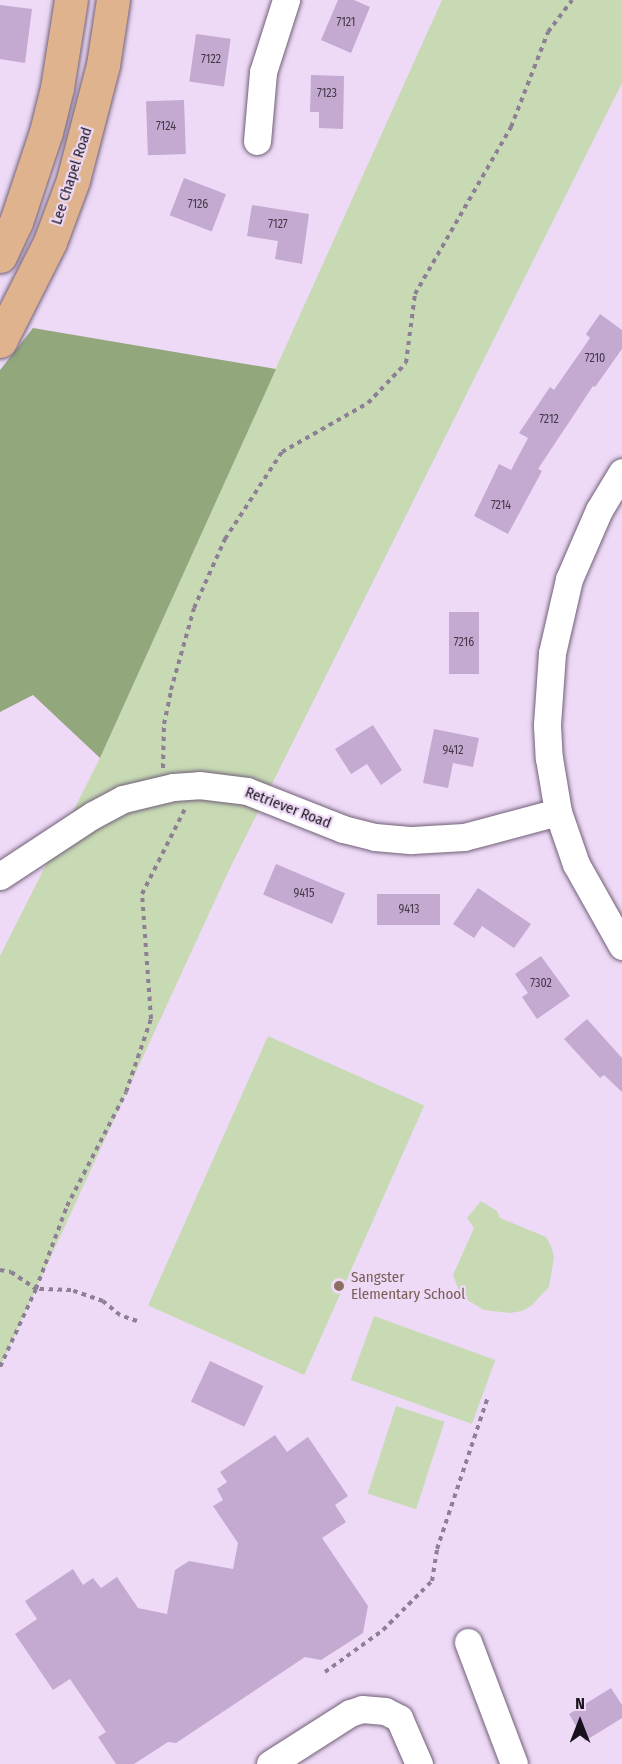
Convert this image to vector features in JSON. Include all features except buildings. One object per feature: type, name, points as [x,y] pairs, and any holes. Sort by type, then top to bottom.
[{"type":"main road","points":[[0,256],[16,222],[46,132],[57,88],[71,0]]},
{"type":"main road","name":"Lee Chapel Road","points":[[0,341],[40,263],[73,180],[104,65],[113,0]]},
{"type":"street","points":[[257,141],[263,72],[286,0]]},
{"type":"street","points":[[622,472],[582,547],[569,579],[555,636],[547,725],[549,758],[558,812],[576,864],[622,946]]},
{"type":"street","name":"Retriever Road","points":[[0,876],[93,814],[123,799],[163,788],[199,785],[247,791],[343,829],[375,837],[412,840],[464,837],[558,812]]},
{"type":"street","points":[[468,1642],[514,1764]]},
{"type":"street","points":[[270,1764],[353,1712],[369,1709],[387,1712],[399,1718],[418,1764]]},
{"type":"path","points":[[163,788],[164,724],[171,690],[194,608],[225,539],[282,452],[368,403],[406,363],[415,294],[511,127],[548,32],[572,0]]},
{"type":"path","points":[[0,1367],[36,1289],[66,1206],[126,1092],[151,1019],[142,894],[185,809]]},
{"type":"path","points":[[0,1270],[11,1272],[36,1289],[71,1290],[103,1301],[120,1315],[137,1321]]},
{"type":"path","points":[[325,1672],[383,1630],[432,1581],[437,1549],[488,1397]]},
{"type":"green space","points":[[442,0],[622,0],[622,83],[230,868],[0,1367],[0,956],[100,758]]},
{"type":"green space","points":[[33,328],[276,369],[100,758],[33,695],[0,712],[0,370]]},
{"type":"green space","points":[[268,1036],[424,1106],[304,1375],[148,1305]]},
{"type":"green space","points":[[481,1201],[497,1211],[500,1218],[546,1237],[551,1246],[554,1257],[549,1287],[531,1306],[522,1311],[510,1313],[484,1310],[461,1296],[453,1275],[474,1228],[467,1218]]},
{"type":"green space","points":[[374,1316],[495,1360],[472,1424],[351,1380]]},
{"type":"green space","points":[[396,1406],[445,1422],[416,1509],[368,1493]]},
{"type":"place","name":"Sangster Elementary School","points":[[339,1286]]}]
